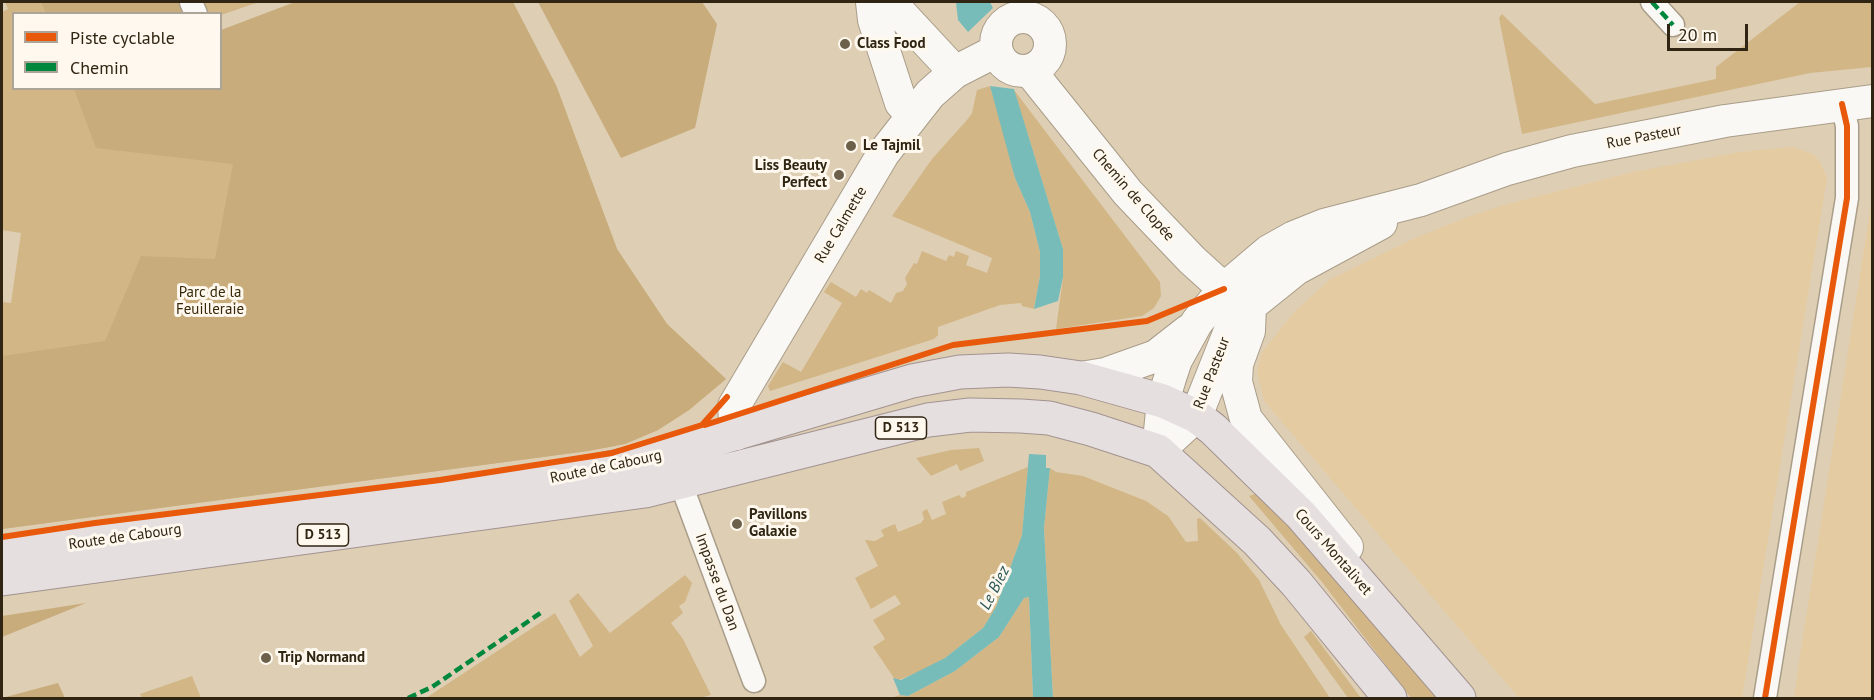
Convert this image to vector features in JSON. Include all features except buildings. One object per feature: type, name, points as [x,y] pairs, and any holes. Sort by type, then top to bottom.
[{"type":"main road","points":[[872,2],[874,20],[901,103],[912,115]]},
{"type":"main road","points":[[890,2],[955,72]]},
{"type":"main road","points":[[1031,9],[1035,19],[1044,26],[1050,36],[1051,48],[1047,58],[1040,66],[1030,71],[1019,72],[1009,68],[996,51],[999,31],[1014,18],[1031,9]]},
{"type":"main road","name":"Rue Calmette","points":[[736,434],[734,406],[882,154],[912,115],[955,72],[996,51]]},
{"type":"main road","name":"Chemin de Clopée","points":[[1030,71],[1128,193],[1224,289],[1250,305]]},
{"type":"main road","name":"Rue Pasteur","points":[[1158,451],[1163,401],[1176,360],[1197,322],[1224,289],[1269,251],[1294,237],[1332,223],[1421,200],[1507,170],[1572,151],[1725,121],[1857,103]]},
{"type":"main road","name":"Rue Pasteur","points":[[1158,451],[1196,416],[1235,318],[1296,269],[1421,200]]},
{"type":"main road","points":[[1250,305],[1249,331],[1237,364],[1236,382],[1246,419],[1414,630],[1427,660]]},
{"type":"main road","points":[[1081,378],[1105,374],[1156,356],[1197,322]]},
{"type":"main road","name":"Route de Cabourg","points":[[2,553],[560,479],[650,459],[942,374],[1008,370],[1081,378],[1163,401],[1196,416]]},
{"type":"main road","name":"Route de Cabourg","points":[[2,579],[633,493],[681,484],[928,420],[970,414],[1049,418],[1114,435],[1158,451]]},
{"type":"main road","name":"Cours Montalivet","points":[[1196,416],[1256,468],[1301,515],[1459,699]]},
{"type":"main road","name":"D 513","points":[[1158,451],[1257,542],[1302,591],[1390,699]]},
{"type":"street","points":[[1652,2],[1673,25]]},
{"type":"street","points":[[1765,699],[1847,198],[1847,126],[1857,103]]},
{"type":"street","name":"Impasse du Dan","points":[[681,484],[754,681]]},
{"type":"shaded area","points":[[1793,147],[1813,154],[1820,162],[1827,178],[1742,698],[1519,698],[1264,401],[1257,371],[1262,352],[1295,311],[1331,279],[1413,239],[1468,217],[1504,205],[1633,172],[1740,152]]},
{"type":"shaded area","points":[[1872,199],[1872,698],[1794,698],[1799,662]]},
{"type":"green space","name":"Parc de la Feuilleraie","points":[[5,2],[178,2],[183,12],[12,12],[12,90],[222,90],[222,87],[556,85],[617,249],[667,324],[726,379],[689,410],[658,430],[625,444],[588,451],[2,529],[2,302],[11,303],[21,233],[2,230],[2,12],[8,9]]},
{"type":"green space","points":[[41,2],[178,2],[183,12],[46,12]]},
{"type":"green space","points":[[200,2],[259,2],[222,15],[222,12],[207,12]]},
{"type":"green space","name":"Parc de la Feuilleraie","points":[[295,2],[513,2],[556,85],[617,249],[667,324],[726,379],[689,410],[658,430],[625,444],[588,451],[2,529],[2,356],[105,341],[141,256],[215,259],[233,164],[96,148],[74,90],[222,90],[222,30]]},
{"type":"green space","points":[[538,2],[702,2],[717,24],[695,128],[621,158]]},
{"type":"green space","points":[[1800,2],[1872,2],[1872,67],[1810,73],[1522,134],[1499,18],[1502,14],[1595,104],[1716,79],[1716,67]]},
{"type":"green space","points":[[990,86],[1006,138],[1015,178],[1030,212],[1040,252],[1040,276],[1034,309],[1022,306],[1021,303],[1000,305],[938,327],[938,335],[934,339],[770,391],[768,386],[783,362],[801,372],[842,303],[824,292],[831,282],[856,297],[861,289],[867,293],[869,290],[891,303],[896,293],[903,291],[907,284],[905,278],[914,263],[917,264],[922,251],[946,261],[949,255],[954,257],[956,251],[969,256],[966,265],[987,273],[992,258],[892,216],[932,159],[972,113],[977,90]]},
{"type":"green space","points":[[1014,90],[1160,282],[1161,296],[1154,308],[1142,316],[1056,329],[1063,277],[1063,249]]},
{"type":"green space","points":[[979,448],[984,461],[960,471],[957,464],[931,476],[916,458],[951,450]]},
{"type":"green space","points":[[1028,467],[1022,535],[996,607],[983,628],[945,658],[931,667],[896,681],[873,647],[885,639],[873,620],[901,604],[895,595],[871,609],[855,578],[878,566],[865,540],[875,541],[884,536],[881,530],[895,524],[898,532],[921,523],[924,519],[922,512],[927,509],[932,520],[946,514],[942,502],[959,495],[962,498],[966,496],[966,492]]},
{"type":"green space","points":[[1050,468],[1056,472],[1083,476],[1146,501],[1168,516],[1186,542],[1198,541],[1197,519],[1200,518],[1237,553],[1259,580],[1281,625],[1330,698],[1053,698],[1044,528]]},
{"type":"green space","points":[[1261,492],[1439,698],[1411,698],[1322,582],[1249,496]]},
{"type":"green space","points":[[685,575],[692,583],[685,602],[679,606],[683,613],[671,623],[683,639],[711,695],[700,698],[426,698],[555,613],[580,657],[593,646],[569,601],[578,593],[610,633]]},
{"type":"green space","points":[[1029,597],[1033,698],[891,698],[900,695],[908,696],[955,671],[999,637],[1024,598]]},
{"type":"green space","points":[[86,603],[2,637],[2,616]]},
{"type":"green space","points":[[1311,631],[1361,698],[1348,698],[1304,637]]},
{"type":"green space","points":[[192,676],[201,698],[142,698],[140,694]]},
{"type":"green space","points":[[58,683],[65,698],[2,698]]},
{"type":"water","points":[[956,2],[990,2],[993,8],[968,32],[958,20]]},
{"type":"water","points":[[990,86],[1014,89],[1063,249],[1063,277],[1058,301],[1034,309],[1040,276],[1040,252],[1030,212],[1015,178]]},
{"type":"water","points":[[1029,454],[1046,455],[1046,468],[1050,468],[1044,528],[1053,698],[1033,698],[1029,597],[1024,598],[999,637],[955,671],[908,696],[900,695],[893,678],[901,680],[945,658],[983,628],[996,607],[1022,535]]},
{"type":"marked path","points":[[1652,2],[1673,25]]},
{"type":"marked path","points":[[408,698],[432,687],[542,612]]},
{"type":"cycle path","points":[[1765,698],[1847,198],[1847,126],[1842,104]]},
{"type":"cycle path","points":[[705,425],[953,345],[1147,321],[1224,289]]},
{"type":"cycle path","points":[[2,537],[95,523],[440,480],[612,453],[702,425],[727,397]]},
{"type":"place","name":"Class Food","points":[[845,44]]},
{"type":"place","name":"Le Tajmil","points":[[851,146]]},
{"type":"place","name":"Liss Beauty Perfect","points":[[839,175]]},
{"type":"place","name":"Pavillons Galaxie","points":[[737,524]]},
{"type":"place","name":"Trip Normand","points":[[266,658]]},
{"type":"water label","name":"Le Biez","points":[[995,588]]}]
